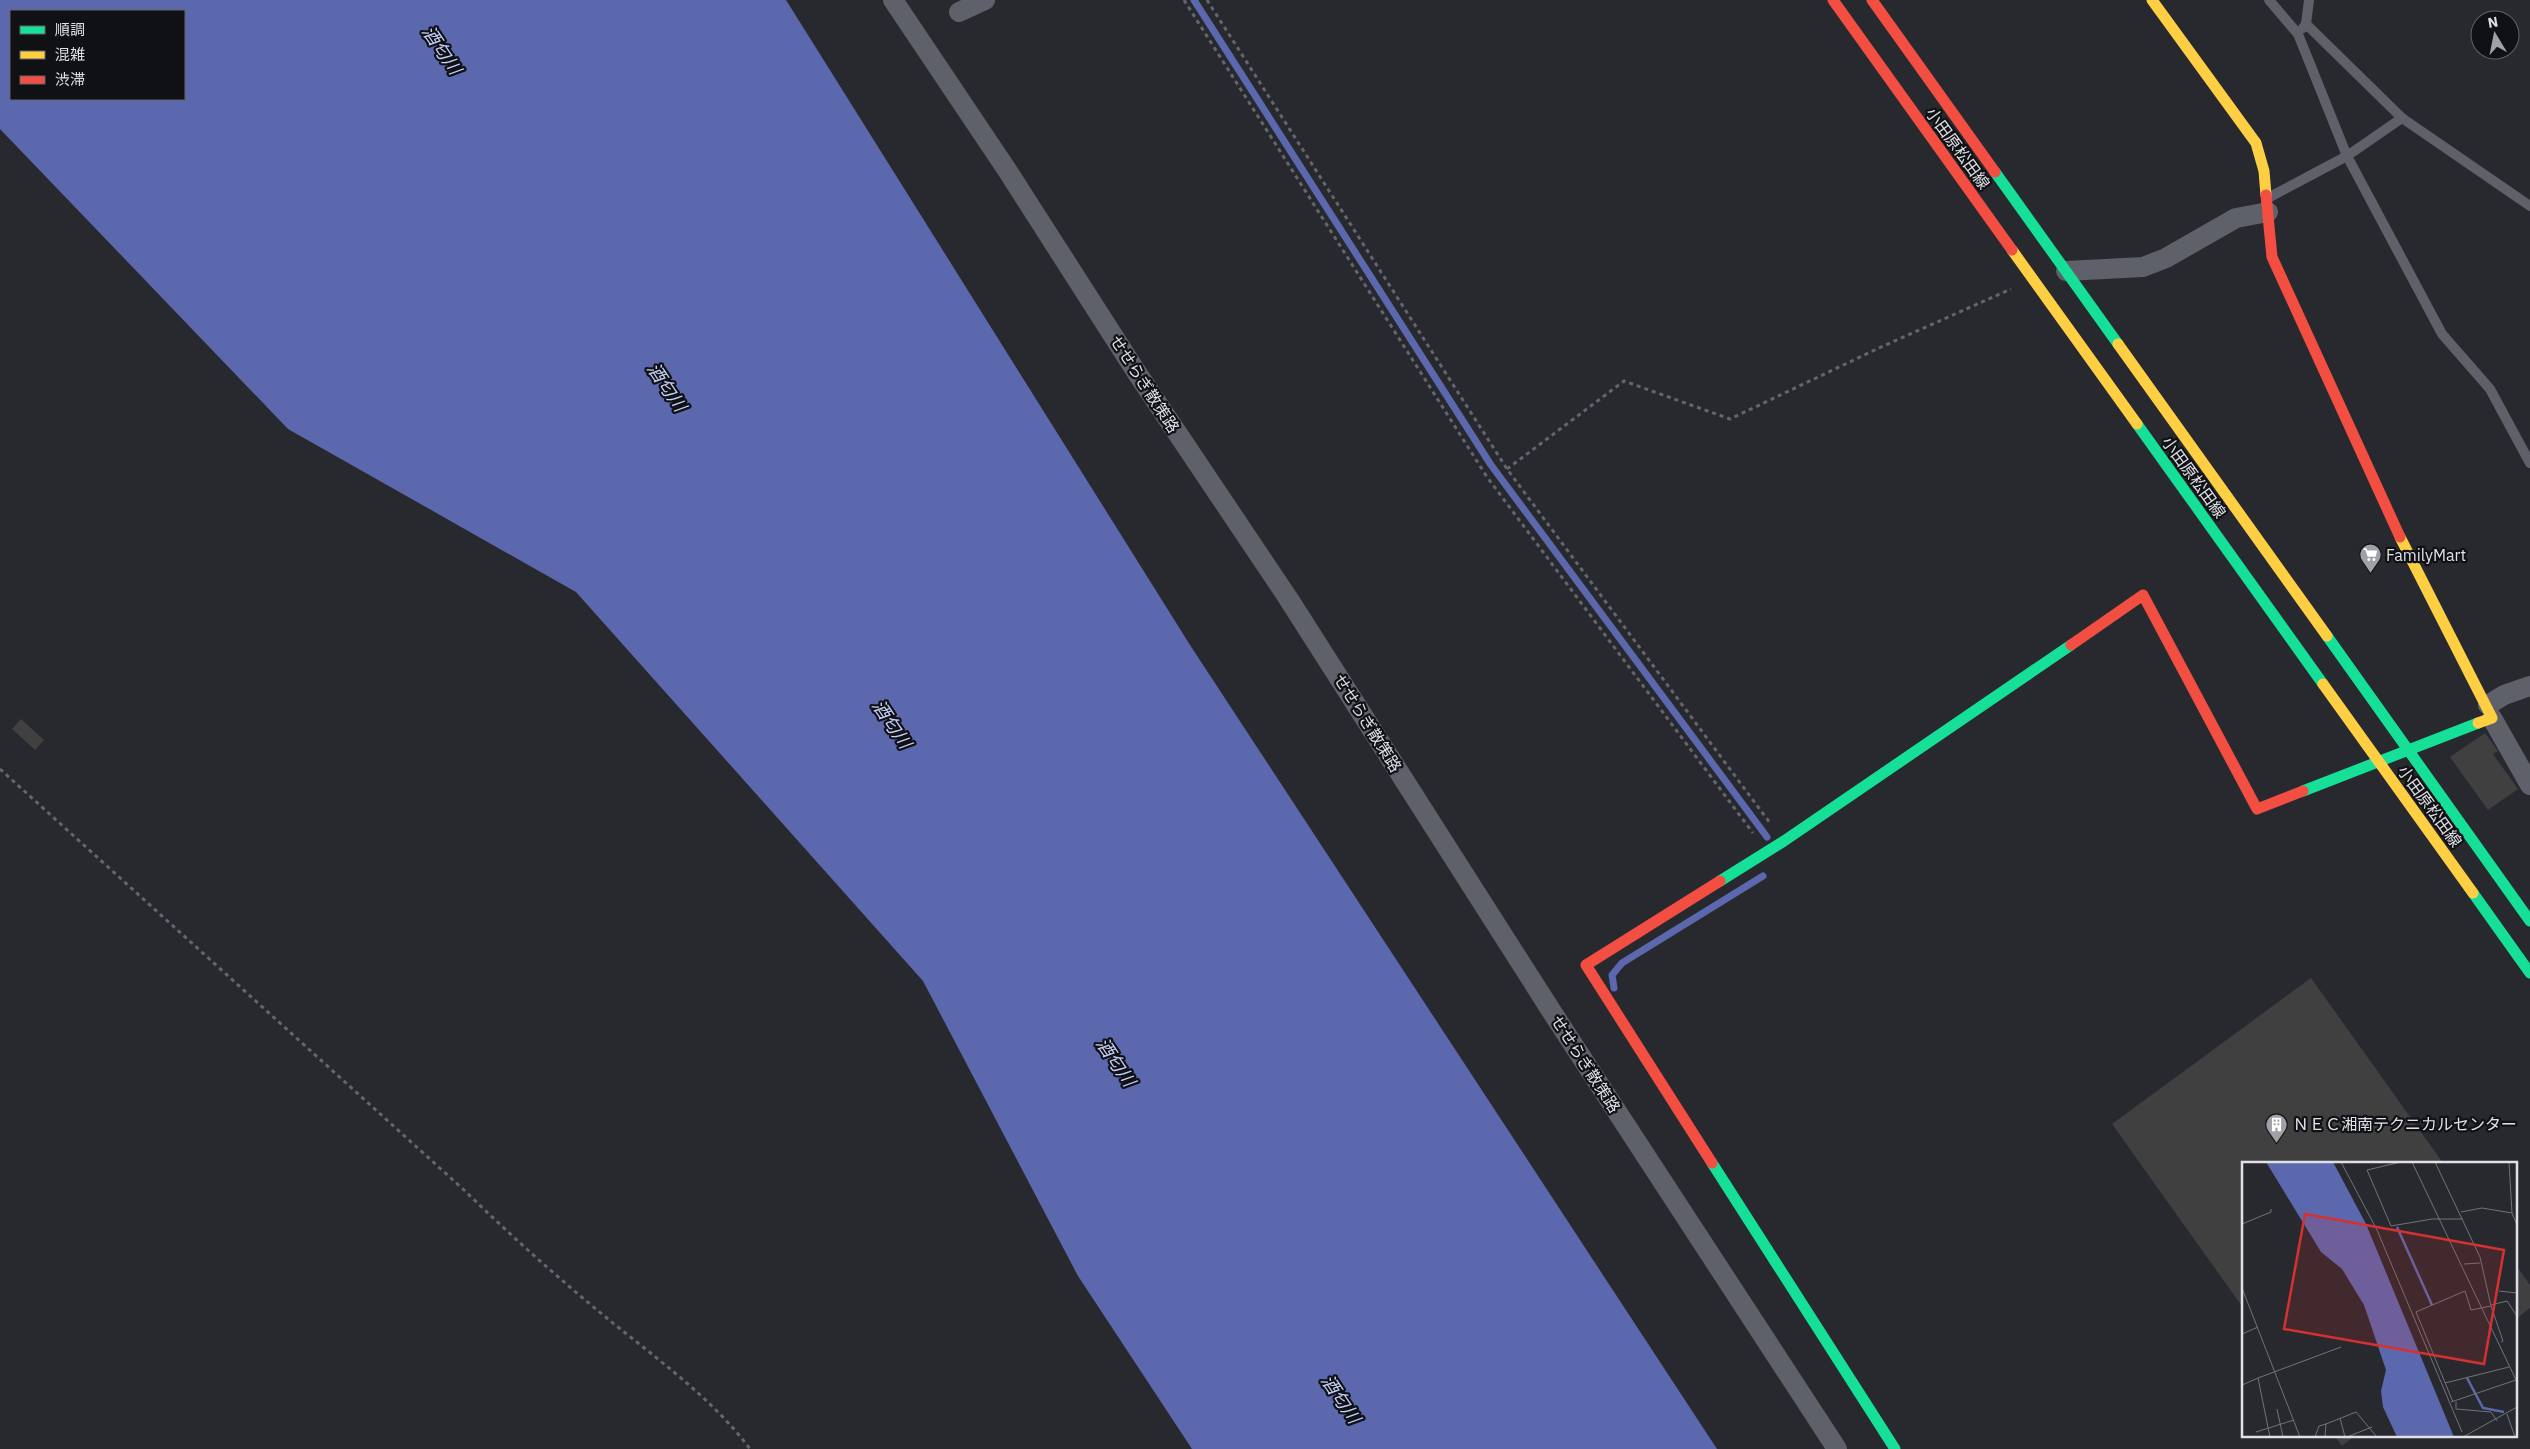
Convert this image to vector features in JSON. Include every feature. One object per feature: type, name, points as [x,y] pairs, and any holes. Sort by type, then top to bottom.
[{"type":"street","name":"せせらぎ散策路","points":[[893,0],[1002,162],[1138,373],[1288,598],[1552,1012],[1837,1449]]},
{"type":"street","points":[[959,12],[985,0]]},
{"type":"street","name":"小田原松田線","points":[[1833,0],[2530,973]]},
{"type":"street","name":"小田原松田線","points":[[1872,0],[2530,921]]},
{"type":"street","points":[[2152,0],[2256,143],[2260,154],[2268,205],[2268,241],[2272,257],[2400,535],[2530,785]]},
{"type":"street","points":[[2066,271],[2142,266],[2166,258],[2236,218],[2268,205]]},
{"type":"street","points":[[1895,1449],[1586,965],[1784,841],[2143,595],[2257,809],[2409,750],[2490,711],[2504,695],[2530,686]]},
{"type":"lane","points":[[2269,0],[2298,34],[2347,156],[2442,334],[2490,389],[2530,463]]},
{"type":"lane","points":[[2298,34],[2306,24],[2309,0]]},
{"type":"lane","points":[[2306,24],[2402,118],[2530,206]]},
{"type":"lane","points":[[2268,205],[2347,156],[2402,118]]},
{"type":"path","points":[[1184,0],[1487,477],[1671,721],[1766,852]]},
{"type":"path","points":[[1207,0],[1507,469],[1784,841]]},
{"type":"path","points":[[1507,469],[1624,381],[1730,419],[1879,348],[2033,280]]},
{"type":"path","points":[[0,769],[464,1190],[524,1249],[687,1384],[739,1434],[750,1449]]},
{"type":"water","name":"酒匂川","points":[[0,0],[786,0],[1190,645],[1717,1449],[1192,1449],[1078,1276],[923,981],[576,592],[288,429],[0,129]]},
{"type":"building","points":[[21,719],[44,740],[35,750],[12,729]]},
{"type":"building","points":[[2485,733],[2498,751],[2493,754],[2518,789],[2488,810],[2450,757]]},
{"type":"building","name":"ＮＥＣ湘南テクニカルセンター","points":[[2311,978],[2442,1162],[2242,1162],[2242,1306],[2112,1124]]},
{"type":"building","points":[[2518,1268],[2530,1285],[2530,1308],[2518,1317]]},
{"type":"building","points":[[2335,1436],[2355,1436],[2342,1446]]},
{"type":"waterway","points":[[1194,0],[1491,465],[1767,837]]},
{"type":"waterway","points":[[1614,988],[1612,975],[1622,963],[1763,876]]},
{"type":"traffic: fast","points":[[1995,172],[2118,344]]},
{"type":"traffic: fast","points":[[2137,424],[2323,684]]},
{"type":"traffic: fast","points":[[2327,636],[2530,921]]},
{"type":"traffic: fast","points":[[1720,881],[1784,841],[2071,645]]},
{"type":"traffic: fast","points":[[2303,791],[2478,723]]},
{"type":"traffic: fast","points":[[2473,893],[2530,973]]},
{"type":"traffic: fast","points":[[1712,1163],[1895,1449]]},
{"type":"traffic: slow","points":[[2152,0],[2256,143],[2264,171],[2266,195]]},
{"type":"traffic: slow","points":[[2012,250],[2137,424]]},
{"type":"traffic: slow","points":[[2118,344],[2327,636]]},
{"type":"traffic: slow","points":[[2400,537],[2492,718],[2478,723]]},
{"type":"traffic: slow","points":[[2323,684],[2473,893]]},
{"type":"traffic: jam","points":[[1833,0],[2012,250]]},
{"type":"traffic: jam","points":[[1872,0],[1995,172]]},
{"type":"traffic: jam","points":[[2266,195],[2272,257],[2400,537]]},
{"type":"traffic: jam","points":[[2071,645],[2143,595],[2257,809],[2303,791]]},
{"type":"traffic: jam","points":[[1712,1163],[1586,965],[1720,881]]},
{"type":"place","name":"FamilyMart","points":[[2370,574]]},
{"type":"place","name":"ＮＥＣ湘南テクニカルセンター","points":[[2277,1143]]}]
